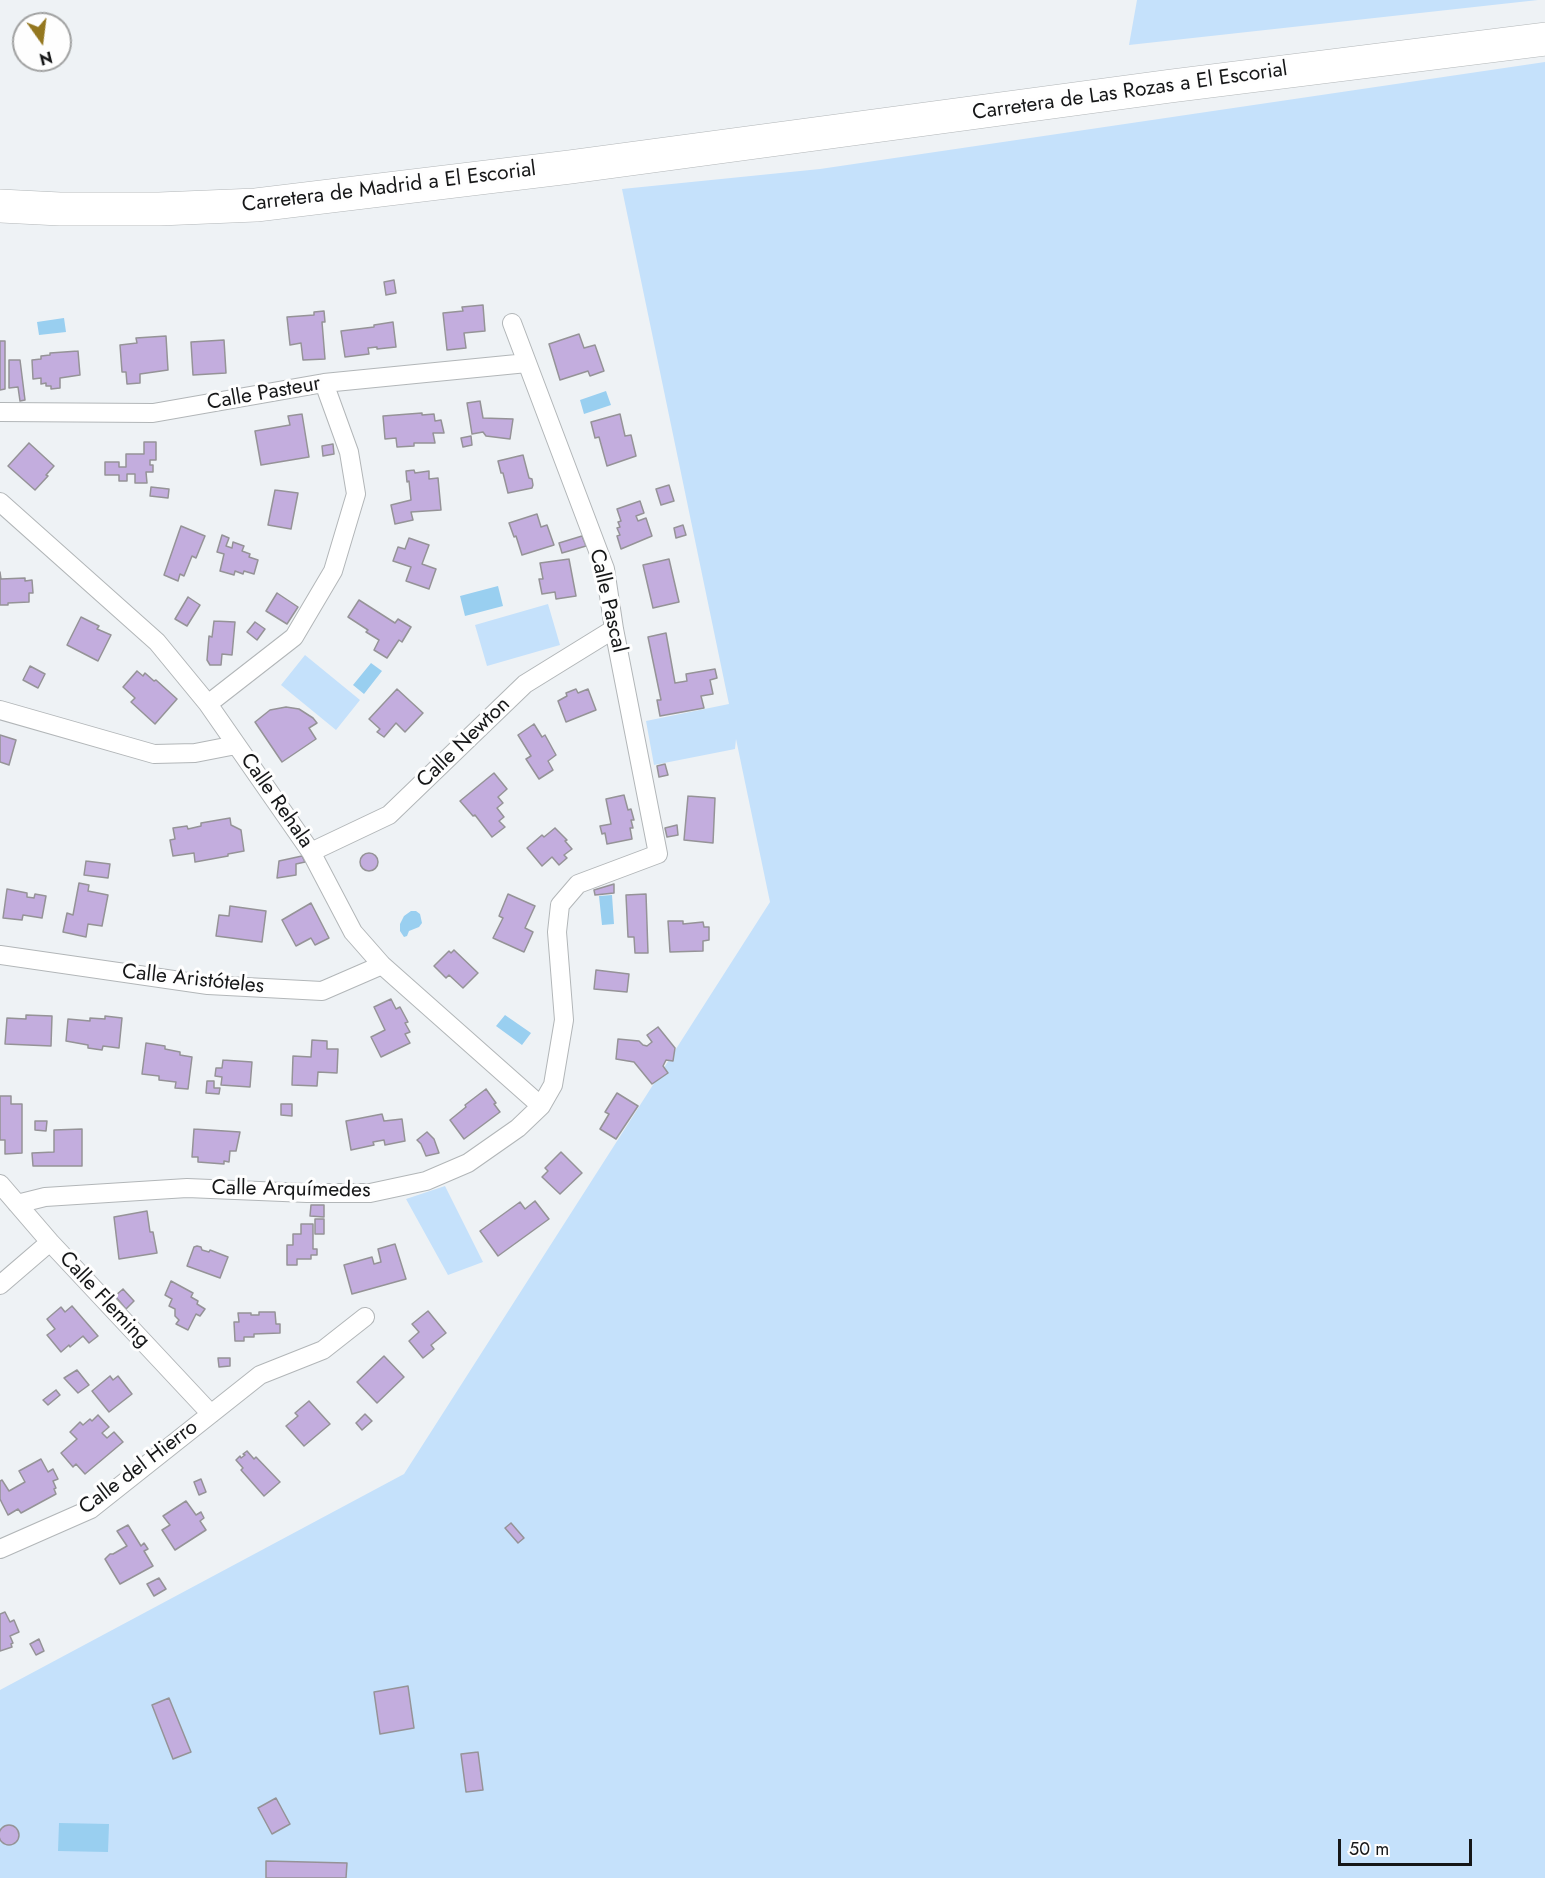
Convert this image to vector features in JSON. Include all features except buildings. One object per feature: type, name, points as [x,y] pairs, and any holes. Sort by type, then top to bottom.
[{"type":"highway","name":"Carretera de Las Rozas a El Escorial","points":[[716,147],[1545,39]]},
{"type":"highway","name":"Carretera de Madrid a El Escorial","points":[[1,213],[60,209],[159,209],[256,205],[716,147]]},
{"type":"street","name":"Calle Pascal","points":[[512,323],[604,569],[658,854]]},
{"type":"street","name":"Calle Pasteur","points":[[0,412],[153,413],[324,383],[527,363]]},
{"type":"street","points":[[208,704],[294,637],[333,572],[356,494],[349,452],[324,383]]},
{"type":"street","name":"Calle Rehala","points":[[0,502],[157,642],[208,704],[311,852],[352,932],[382,965],[541,1106]]},
{"type":"street","name":"Calle Newton","points":[[311,852],[389,815],[525,684],[614,629]]},
{"type":"street","points":[[0,710],[154,754],[195,753],[237,745]]},
{"type":"street","name":"Calle Arquímedes","points":[[17,1204],[45,1197],[187,1188],[369,1193],[426,1181],[468,1162],[518,1128],[541,1106],[554,1086],[564,1020],[557,932],[560,905],[578,884],[658,854]]},
{"type":"street","name":"Calle Aristóteles","points":[[0,955],[208,985],[322,991],[382,965]]},
{"type":"street","name":"Calle Fleming","points":[[0,1184],[50,1242],[211,1414]]},
{"type":"street","points":[[0,1286],[50,1242]]},
{"type":"street","name":"Calle del Hierro","points":[[0,1549],[91,1509],[260,1375],[323,1350],[365,1317]]},
{"type":"shaded area","points":[[1137,0],[1538,0],[1129,45]]},
{"type":"shaded area","points":[[1545,62],[1545,1878],[0,1878],[0,1690],[404,1474],[770,902],[736,739],[735,749],[654,765],[646,721],[729,704],[622,189],[820,169]]},
{"type":"shaded area","points":[[64,318],[66,332],[39,335],[37,322]]},
{"type":"shaded area","points":[[606,391],[611,405],[584,414],[580,400]]},
{"type":"shaded area","points":[[498,586],[503,606],[465,616],[460,596]]},
{"type":"shaded area","points":[[548,604],[560,645],[487,666],[475,625]]},
{"type":"shaded area","points":[[305,655],[360,700],[336,730],[281,685]]},
{"type":"shaded area","points":[[371,663],[382,671],[364,694],[353,685]]},
{"type":"shaded area","points":[[612,895],[614,924],[602,925],[599,896]]},
{"type":"shaded area","points":[[411,911],[420,914],[422,923],[404,937],[400,931],[400,924],[404,916]]},
{"type":"shaded area","points":[[505,1015],[531,1033],[522,1045],[496,1026]]},
{"type":"shaded area","points":[[445,1186],[483,1262],[448,1275],[406,1199]]},
{"type":"shaded area","points":[[59,1823],[109,1824],[108,1852],[58,1851]]}]
